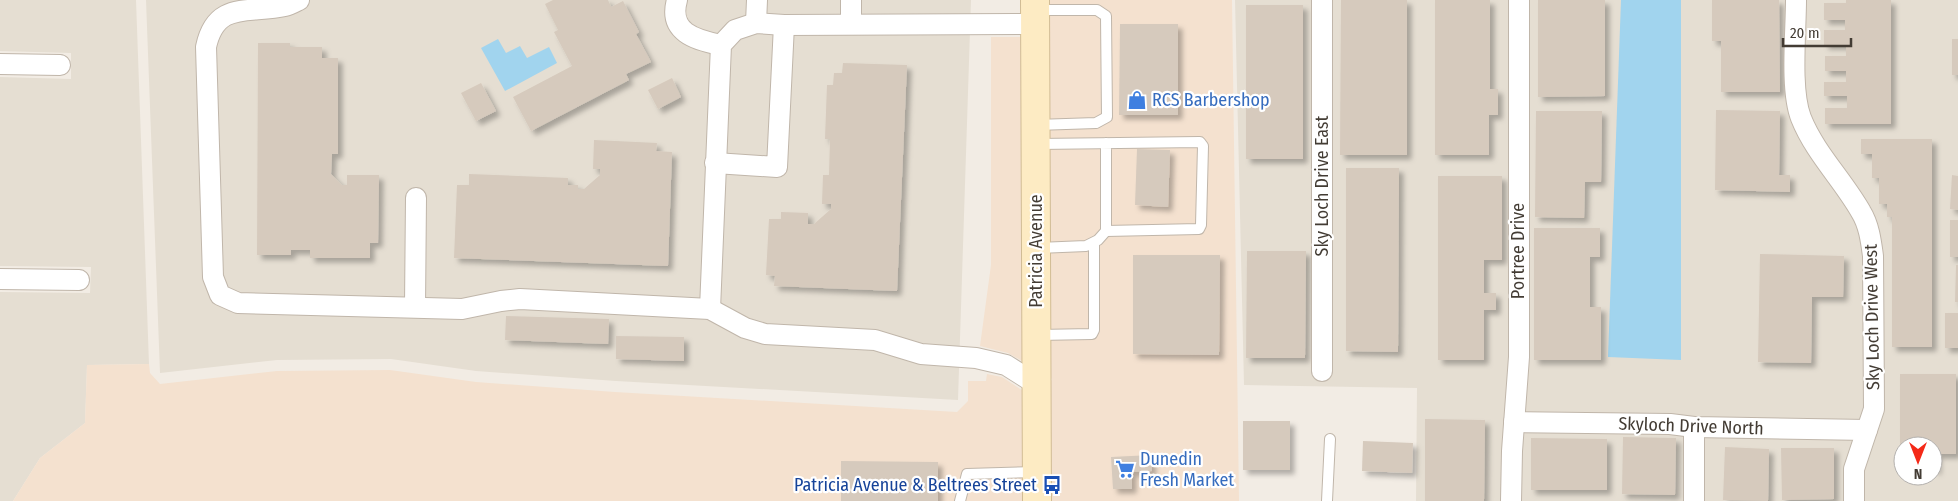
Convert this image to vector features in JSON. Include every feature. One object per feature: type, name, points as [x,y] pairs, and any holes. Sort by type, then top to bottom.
[{"type":"street","points":[[299,0],[285,6],[243,8],[228,12],[209,33],[206,48],[213,278],[220,295],[238,303],[415,306],[462,309],[501,300],[520,299],[710,309],[745,328],[765,334],[874,340],[921,354],[976,358],[1006,365],[1036,384]]},
{"type":"street","points":[[677,0],[675,12],[677,24],[686,34],[702,41],[720,44]]},
{"type":"street","points":[[756,23],[757,0]]},
{"type":"street","points":[[852,0],[852,24]]},
{"type":"street","name":"Sky Loch Drive East","points":[[1322,0],[1322,371]]},
{"type":"street","name":"Portree Drive","points":[[1511,501],[1512,451],[1519,357],[1519,0]]},
{"type":"street","name":"Sky Loch Drive West","points":[[1796,0],[1796,92],[1801,117],[1812,139],[1862,213],[1870,234],[1874,256],[1874,409],[1854,469],[1854,501]]},
{"type":"street","points":[[710,309],[720,44],[735,30],[756,23],[784,25],[852,24],[1035,11]]},
{"type":"street","name":"Patricia Avenue","points":[[1035,11],[1037,501]]},
{"type":"street","points":[[715,163],[777,167],[784,25]]},
{"type":"street","points":[[0,64],[60,65]]},
{"type":"street","points":[[415,306],[416,198]]},
{"type":"street","points":[[0,279],[79,280]]},
{"type":"street","name":"Skyloch Drive North","points":[[1514,422],[1670,424],[1694,427],[1867,430]]},
{"type":"street","points":[[1694,427],[1694,501]]},
{"type":"lane","points":[[1035,11],[1098,10],[1106,16],[1107,117],[1096,123],[1035,134]]},
{"type":"lane","points":[[1035,134],[1106,143],[1200,142],[1203,146],[1201,226],[1199,229],[1106,231]]},
{"type":"lane","points":[[1036,248],[1079,247],[1094,244],[1106,231],[1106,143]]},
{"type":"lane","points":[[1036,335],[1092,334],[1094,330],[1094,244]]},
{"type":"lane","points":[[1327,501],[1330,439]]},
{"type":"lane","points":[[960,501],[966,474],[1037,472]]},
{"type":"shaded area","points":[[0,0],[136,0],[149,364],[87,365],[85,423],[40,458],[13,501],[0,501],[0,292],[90,293],[91,267],[0,266],[0,77],[71,79],[71,53],[0,51]]},
{"type":"shaded area","points":[[146,0],[971,0],[958,400],[616,381],[476,371],[391,359],[277,360],[160,373]]},
{"type":"shaded area","points":[[1046,0],[1232,0],[1239,501],[1048,501],[1048,387],[1052,379],[1048,376]]},
{"type":"shaded area","points":[[1235,0],[1958,0],[1958,501],[1416,501],[1417,388],[1244,385]]},
{"type":"shaded area","points":[[991,37],[1024,37],[1024,362],[1008,353],[980,346],[991,265]]},
{"type":"shaded area","points":[[149,364],[150,373],[160,384],[277,371],[390,370],[476,382],[957,412],[968,401],[968,381],[986,381],[987,374],[1002,377],[1025,392],[1025,501],[13,501],[40,458],[85,423],[87,365]]},
{"type":"water","points":[[1621,0],[1681,0],[1681,360],[1608,357]]},
{"type":"water","points":[[498,39],[506,53],[520,46],[527,58],[549,47],[557,63],[505,91],[481,48]]},
{"type":"building","points":[[553,0],[608,0],[611,7],[623,1],[639,32],[636,34],[651,62],[626,74],[629,80],[531,131],[513,97],[572,66],[554,32],[558,30],[545,4]]},
{"type":"building","points":[[1341,0],[1407,0],[1407,155],[1340,155]]},
{"type":"building","points":[[1435,0],[1490,0],[1490,89],[1498,89],[1498,115],[1489,115],[1489,155],[1435,155]]},
{"type":"building","points":[[1538,0],[1605,0],[1605,96],[1538,97]]},
{"type":"building","points":[[1712,0],[1779,0],[1780,92],[1721,92],[1721,41],[1712,41]]},
{"type":"building","points":[[1846,0],[1891,0],[1891,124],[1825,124],[1825,108],[1847,108],[1847,96],[1824,96],[1824,82],[1846,82],[1846,71],[1825,71],[1825,56],[1846,56],[1846,45],[1824,45],[1824,30],[1845,30],[1845,20],[1824,20],[1824,3],[1846,3]]},
{"type":"building","points":[[1246,5],[1303,5],[1303,159],[1246,159]]},
{"type":"building","points":[[1120,24],[1178,24],[1178,115],[1119,115]]},
{"type":"building","points":[[1952,39],[1958,39],[1958,75],[1952,75]]},
{"type":"building","points":[[258,43],[290,43],[290,47],[322,47],[322,58],[338,58],[338,154],[332,154],[331,174],[342,185],[347,185],[347,175],[379,175],[378,243],[370,243],[370,258],[310,258],[310,250],[291,250],[291,255],[257,255]]},
{"type":"building","points":[[843,63],[907,65],[897,291],[774,286],[775,276],[766,275],[769,219],[781,219],[781,212],[808,213],[808,224],[814,224],[831,209],[831,204],[822,204],[823,175],[829,175],[830,139],[825,139],[827,85],[833,85],[834,73],[842,73]]},
{"type":"building","points":[[672,78],[681,97],[658,109],[648,90]]},
{"type":"building","points":[[481,83],[496,111],[476,121],[461,93]]},
{"type":"building","points":[[1716,110],[1780,111],[1779,175],[1790,175],[1790,192],[1715,190]]},
{"type":"building","points":[[1536,111],[1602,111],[1601,182],[1585,182],[1584,218],[1535,217]]},
{"type":"building","points":[[1861,139],[1932,139],[1932,347],[1892,347],[1892,217],[1887,217],[1887,204],[1879,204],[1879,178],[1872,178],[1872,154],[1861,154]]},
{"type":"building","points":[[594,140],[657,143],[656,151],[672,152],[668,266],[454,258],[457,185],[469,185],[469,174],[568,178],[568,185],[578,185],[578,189],[584,189],[600,175],[600,169],[593,169]]},
{"type":"building","points":[[1137,149],[1170,150],[1168,207],[1135,205]]},
{"type":"building","points":[[1346,168],[1399,168],[1398,352],[1346,351]]},
{"type":"building","points":[[1952,175],[1958,176],[1958,210],[1950,209]]},
{"type":"building","points":[[1438,176],[1502,176],[1502,260],[1484,260],[1484,293],[1496,293],[1496,310],[1484,310],[1484,360],[1438,360]]},
{"type":"building","points":[[1950,220],[1958,220],[1958,257],[1950,257]]},
{"type":"building","points":[[1534,228],[1600,228],[1600,257],[1590,257],[1590,307],[1601,307],[1601,360],[1534,360]]},
{"type":"building","points":[[1247,251],[1306,251],[1305,358],[1246,358]]},
{"type":"building","points":[[1760,254],[1844,256],[1843,297],[1812,297],[1811,363],[1758,362]]},
{"type":"building","points":[[1133,255],[1220,255],[1219,355],[1133,354]]},
{"type":"building","points":[[1956,265],[1958,265],[1958,302],[1955,302]]},
{"type":"building","points":[[1945,313],[1958,313],[1958,348],[1945,348]]},
{"type":"building","points":[[506,316],[609,319],[608,344],[505,340]]},
{"type":"building","points":[[616,336],[684,337],[684,361],[616,359]]},
{"type":"building","points":[[1900,374],[1956,374],[1956,454],[1943,454],[1943,436],[1900,436]]},
{"type":"building","points":[[1425,419],[1485,420],[1484,501],[1425,501]]},
{"type":"building","points":[[1243,421],[1290,421],[1290,470],[1243,470]]},
{"type":"building","points":[[1623,437],[1676,438],[1675,495],[1622,494]]},
{"type":"building","points":[[1531,438],[1607,439],[1607,490],[1531,490]]},
{"type":"building","points":[[1363,441],[1413,443],[1412,473],[1362,471]]},
{"type":"building","points":[[1725,447],[1769,449],[1768,501],[1723,500]]},
{"type":"building","points":[[1781,448],[1834,448],[1834,499],[1782,500]]},
{"type":"building","points":[[1151,455],[1152,471],[1132,472],[1132,489],[1113,489],[1111,457]]},
{"type":"building","points":[[841,461],[938,462],[938,501],[841,501]]},
{"type":"place","name":"RCS Barbershop","points":[[1137,100]]},
{"type":"place","name":"Dunedin Fresh Market","points":[[1125,469]]},
{"type":"place","name":"Patricia Avenue & Beltrees Street","points":[[1052,485]]}]
